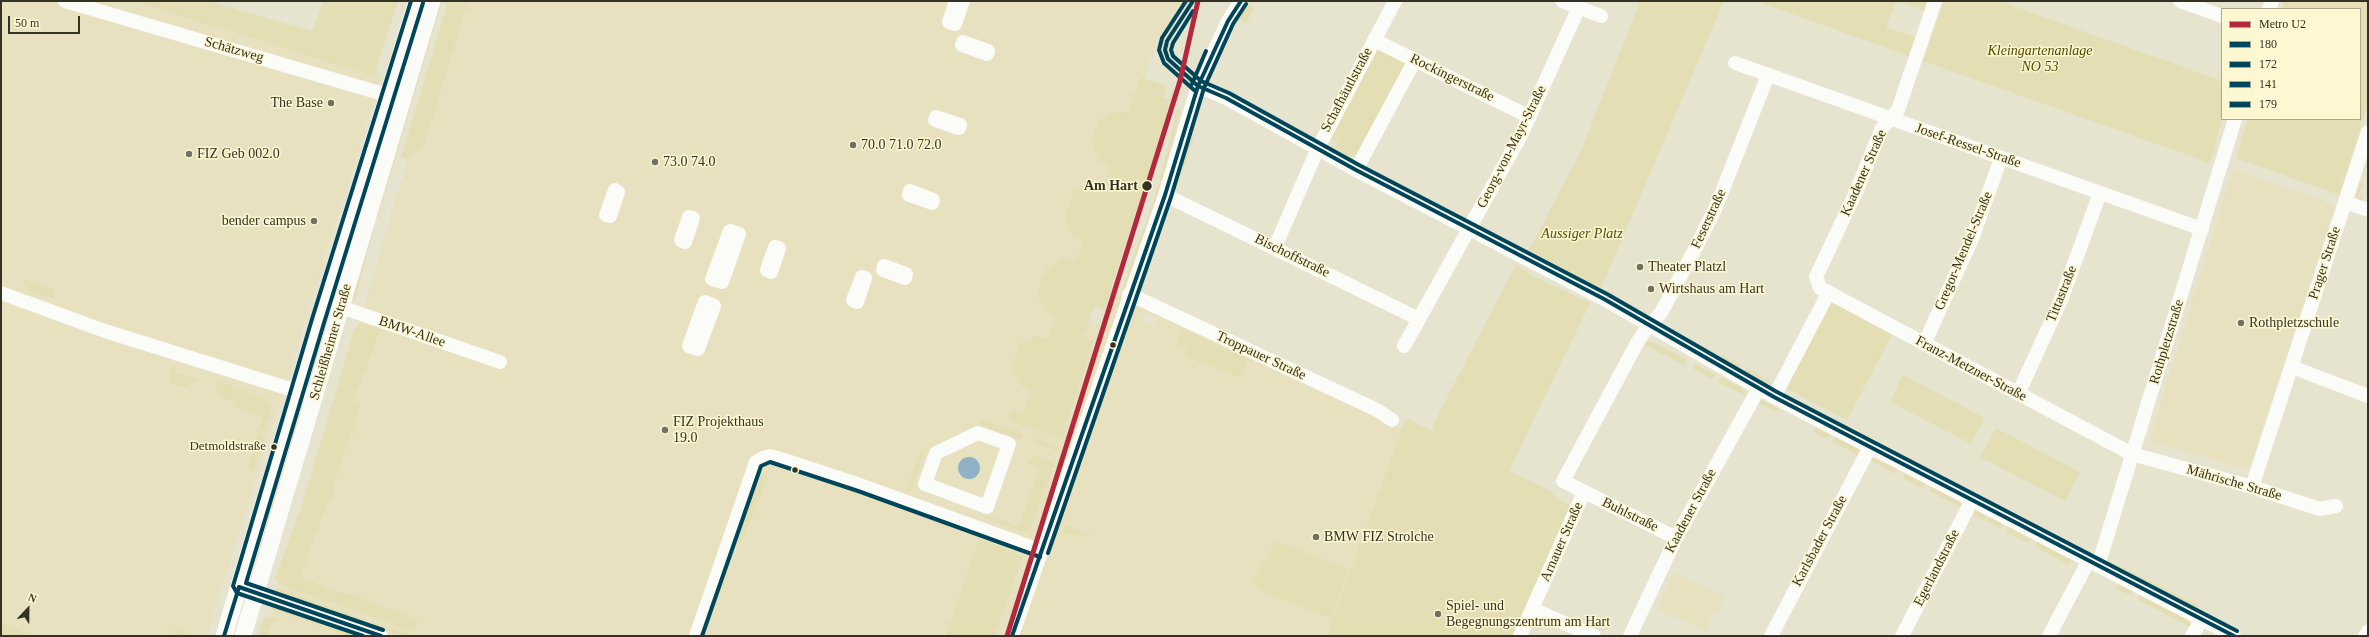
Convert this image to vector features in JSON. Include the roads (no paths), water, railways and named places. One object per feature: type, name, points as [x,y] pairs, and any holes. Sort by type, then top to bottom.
[{"type":"main road","name":"Schleißheimer Straße","points":[[243,636],[316,397],[341,307],[396,97],[417,1]]},
{"type":"main road","name":"Schleißheimer Straße","points":[[224,636],[324,302],[396,97],[432,1]]},
{"type":"street","name":"Schätzweg","points":[[65,1],[396,97]]},
{"type":"street","points":[[956,1],[949,22],[956,24],[963,1]]},
{"type":"street","points":[[1012,636],[1129,294],[1165,195],[1198,86],[1222,34],[1241,1]]},
{"type":"street","name":"Schafhäutlstraße","points":[[1275,247],[1318,148],[1395,1]]},
{"type":"street","points":[[1562,1],[1601,16]]},
{"type":"street","name":"Kaadener Straße","points":[[1816,278],[1856,192],[1882,128],[1898,110],[1935,1]]},
{"type":"street","points":[[2180,1],[2221,16]]},
{"type":"street","name":"Georg-von-Mayr-Straße","points":[[1404,346],[1462,238],[1469,230],[1530,117],[1579,7]]},
{"type":"street","name":"Rockingerstraße","points":[[1374,40],[1530,117]]},
{"type":"street","points":[[1356,170],[1415,60]]},
{"type":"street","name":"Josef-Ressel-Straße","points":[[1735,63],[2202,229]]},
{"type":"street","name":"Feserstraße","points":[[1563,482],[1648,326],[1660,313],[1716,207],[1768,75]]},
{"type":"street","points":[[1198,86],[1226,98],[1356,170],[1604,299],[1648,326],[1774,397],[2234,636]]},
{"type":"street","name":"Rothpletzstraße","points":[[2049,636],[2094,563],[2132,454],[2235,120]]},
{"type":"street","name":"Prager Straße","points":[[2252,487],[2368,132]]},
{"type":"street","name":"Gregor-Mendel-Straße","points":[[1924,344],[1972,239],[2001,158]]},
{"type":"street","name":"Tittastraße","points":[[2018,394],[2061,300],[2100,193]]},
{"type":"street","name":"Bischoffstraße","points":[[1165,195],[1275,247],[1419,319]]},
{"type":"street","points":[[2345,202],[2368,210]]},
{"type":"street","name":"Franz-Metzner-Straße","points":[[1816,278],[1820,288],[2132,454]]},
{"type":"street","points":[[1774,397],[1829,292]]},
{"type":"street","points":[[1,293],[105,331],[316,397]]},
{"type":"street","name":"Troppauer Straße","points":[[1129,294],[1377,410],[1392,420]]},
{"type":"street","name":"BMW-Allee","points":[[324,302],[500,362]]},
{"type":"street","points":[[2292,367],[2368,396]]},
{"type":"street","name":"Kaadener Straße","points":[[1630,636],[1676,538],[1759,388]]},
{"type":"street","points":[[978,433],[1009,444],[987,507],[925,484],[936,453],[978,433]]},
{"type":"street","name":"Karlsbader Straße","points":[[1770,636],[1870,447]]},
{"type":"street","name":"Mährische Straße","points":[[2132,454],[2252,487],[2320,510],[2336,506]]},
{"type":"street","points":[[696,636],[756,462],[770,456],[860,485],[1042,551]]},
{"type":"street","name":"Buhlstraße","points":[[1563,482],[1676,538]]},
{"type":"street","name":"Arnauer Straße","points":[[1520,636],[1584,492]]},
{"type":"street","name":"Egerlandstraße","points":[[1902,636],[1972,500]]},
{"type":"street","points":[[238,587],[381,636]]},
{"type":"street","points":[[1532,609],[1594,636]]},
{"type":"street","points":[[2192,636],[2202,619]]},
{"type":"street","points":[[2365,636],[2368,631]]},
{"type":"water","points":[[969,457],[977,460],[980,468],[977,476],[969,479],[961,476],[958,468],[961,460]]},
{"type":"metro line","name":"U2","points":[[1007,636],[1180,81],[1198,1]]},
{"type":"place","name":"The Base","points":[[331,103]]},
{"type":"place","name":"70.0 71.0 72.0","points":[[853,145]]},
{"type":"place","name":"FIZ Geb 002.0","points":[[189,154]]},
{"type":"place","name":"73.0 74.0","points":[[655,162]]},
{"type":"place","name":"Am Hart","points":[[1147,186]]},
{"type":"place","name":"bender campus","points":[[314,221]]},
{"type":"place","name":"Theater Platzl","points":[[1640,267]]},
{"type":"place","name":"Wirtshaus am Hart","points":[[1651,289]]},
{"type":"place","name":"Rothpletzschule","points":[[2241,323]]},
{"type":"place","name":"FIZ Projekthaus 19.0","points":[[665,430]]},
{"type":"place","name":"Detmoldstraße","points":[[274,447]]},
{"type":"place","name":"BMW FIZ Strolche","points":[[1316,537]]},
{"type":"place","name":"Spiel- und Begegnungszentrum am Hart","points":[[1438,614]]},
{"type":"park label","name":"Kleingartenanlage NO 53","points":[[2040,60]]},
{"type":"park label","name":"Aussiger Platz","points":[[1582,234]]}]
